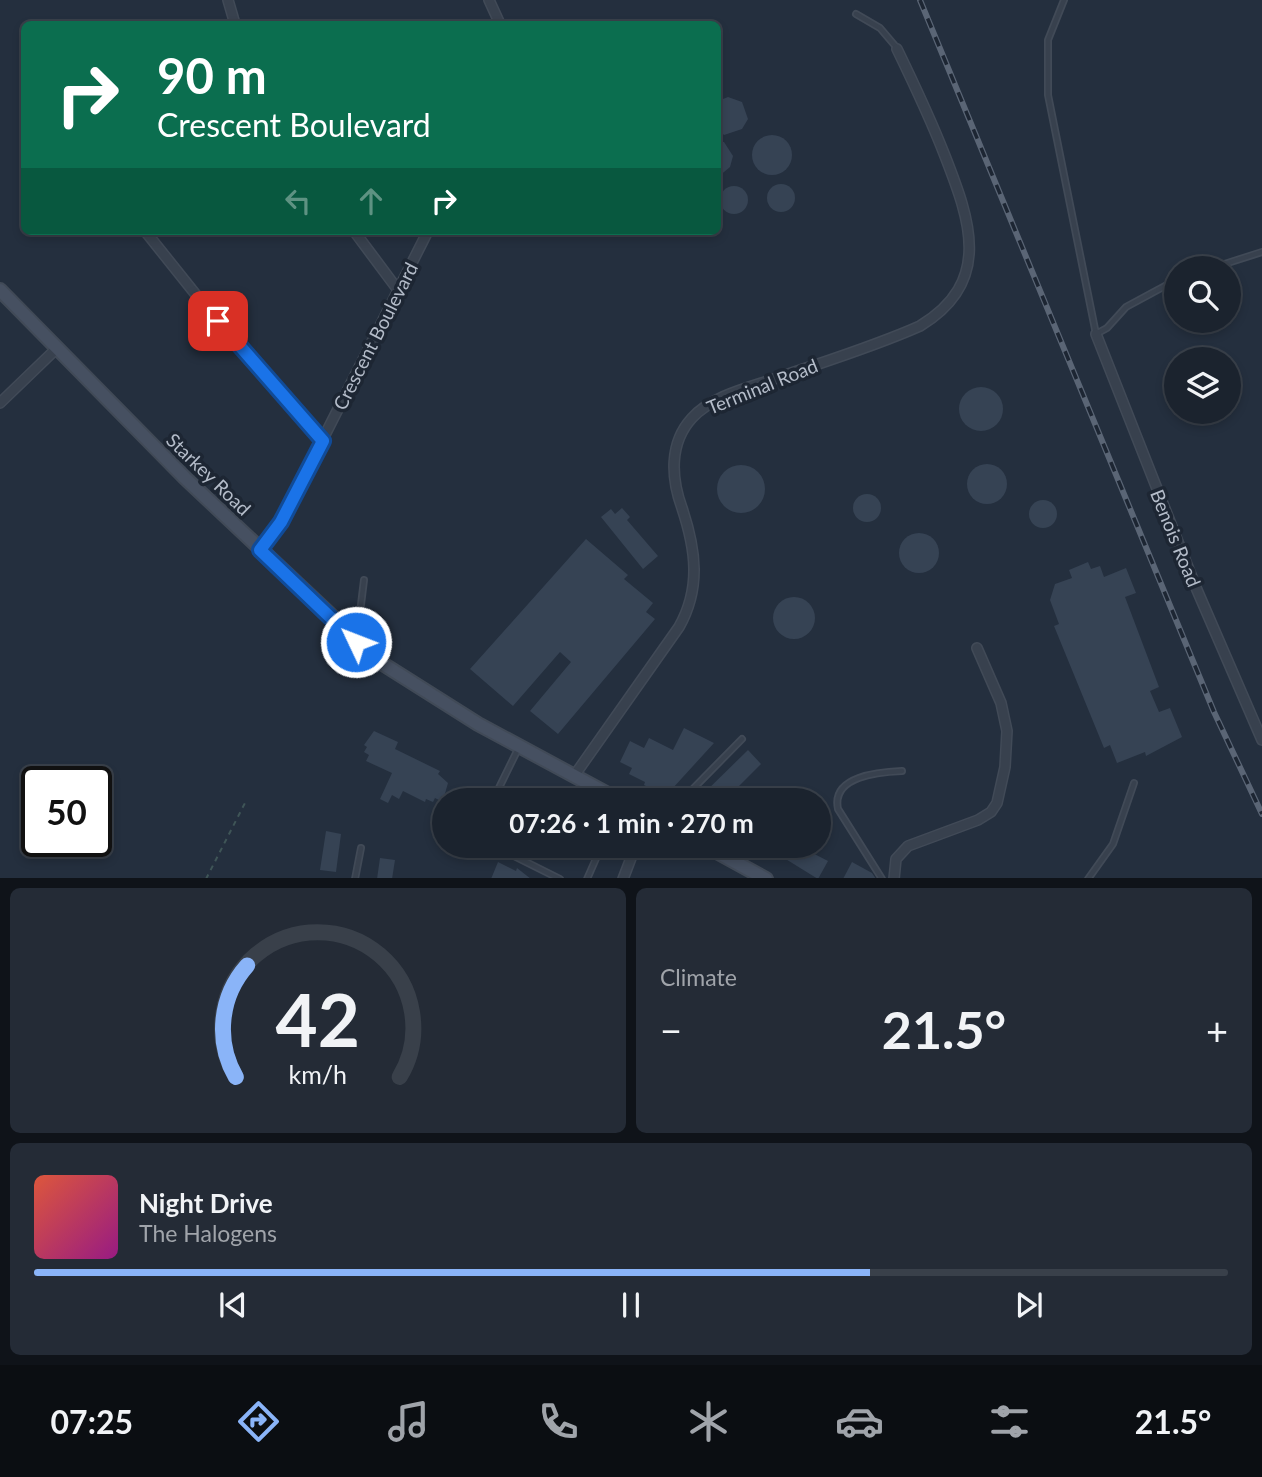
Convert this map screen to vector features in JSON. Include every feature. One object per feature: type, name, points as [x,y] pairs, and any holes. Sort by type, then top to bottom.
[{"type":"main road","name":"Starkey Road","points":[[0,290],[55,350],[356,642],[418,688],[596,788]]},
{"type":"main road","points":[[728,858],[766,878]]},
{"type":"street","points":[[228,0],[234,21]]},
{"type":"street","points":[[489,0],[499,21]]},
{"type":"street","name":"Terminal Road","points":[[574,776],[679,627],[690,604],[695,575],[693,551],[674,472],[677,442],[691,419],[710,403],[920,326],[942,310],[959,286],[969,253],[967,212],[897,49]]},
{"type":"street","points":[[148,235],[201,301],[323,441]]},
{"type":"street","points":[[357,235],[398,290]]},
{"type":"street","name":"Crescent Boulevard","points":[[260,550],[281,522],[426,235]]},
{"type":"street","name":"Benois Road","points":[[1096,334],[1192,577],[1262,740]]},
{"type":"street","points":[[0,403],[55,350]]},
{"type":"street","points":[[894,878],[896,859],[908,846],[978,820],[991,812],[997,803],[1005,767],[1007,731],[1001,702],[977,648]]},
{"type":"street","points":[[623,878],[631,858]]},
{"type":"lane","points":[[1064,0],[1048,40],[1048,95],[1096,334],[1107,328],[1126,307],[1164,286]]},
{"type":"lane","points":[[856,14],[880,28],[897,49]]},
{"type":"lane","points":[[1241,258],[1262,251]]},
{"type":"lane","points":[[356,642],[364,580]]},
{"type":"lane","points":[[694,788],[742,739]]},
{"type":"lane","points":[[500,788],[520,747]]},
{"type":"lane","points":[[882,878],[838,809],[838,796],[846,784],[860,778],[902,771]]},
{"type":"lane","points":[[1088,878],[1112,844],[1124,819],[1134,783]]},
{"type":"lane","points":[[355,878],[361,848]]},
{"type":"lane","points":[[519,858],[560,878]]},
{"type":"lane","points":[[587,878],[596,858]]},
{"type":"path","points":[[206,878],[246,801]]},
{"type":"building","points":[[728,97],[742,102],[748,119],[742,129],[724,135],[721,132],[721,100]]},
{"type":"building","points":[[772,135],[780,136],[786,141],[791,147],[791,163],[786,169],[780,174],[772,175],[764,174],[758,169],[753,163],[752,155],[753,147],[758,141],[764,136]]},
{"type":"building","points":[[721,142],[724,142],[733,156],[730,167],[721,174]]},
{"type":"building","points":[[781,184],[791,188],[795,198],[791,208],[781,212],[771,208],[767,198],[771,188]]},
{"type":"building","points":[[729,187],[739,187],[747,195],[747,205],[739,213],[729,213],[721,205],[721,195]]},
{"type":"building","points":[[981,387],[990,388],[997,393],[1002,400],[1002,418],[997,425],[990,430],[981,431],[972,430],[965,425],[960,418],[959,409],[960,400],[965,393],[972,388]]},
{"type":"building","points":[[987,464],[995,465],[1001,470],[1006,476],[1006,492],[1001,498],[995,503],[987,504],[979,503],[973,498],[968,492],[967,484],[968,476],[973,470],[979,465]]},
{"type":"building","points":[[741,465],[758,472],[765,489],[758,506],[741,513],[724,506],[717,489],[724,472]]},
{"type":"building","points":[[867,494],[877,498],[881,508],[877,518],[867,522],[857,518],[853,508],[857,498]]},
{"type":"building","points":[[1043,500],[1053,504],[1057,514],[1053,524],[1043,528],[1033,524],[1029,514],[1033,504]]},
{"type":"building","points":[[622,508],[630,517],[627,520],[658,556],[643,569],[601,517],[611,509],[615,514]]},
{"type":"building","points":[[919,533],[927,534],[933,539],[938,545],[938,561],[933,567],[927,572],[919,573],[911,572],[905,567],[900,561],[899,553],[900,545],[905,539],[911,534]]},
{"type":"building","points":[[586,539],[628,575],[624,579],[653,603],[646,612],[655,619],[558,734],[530,711],[571,662],[560,652],[513,706],[470,669]]},
{"type":"building","points":[[1088,562],[1091,569],[1100,566],[1104,577],[1126,568],[1136,593],[1125,597],[1159,687],[1150,691],[1159,712],[1170,708],[1182,737],[1146,756],[1145,752],[1117,763],[1110,745],[1104,748],[1054,626],[1059,624],[1050,600],[1055,584],[1072,578],[1069,570]]},
{"type":"building","points":[[794,597],[809,603],[815,618],[809,633],[794,639],[779,633],[773,618],[779,603]]},
{"type":"building","points":[[684,728],[714,743],[673,788],[650,788],[644,785],[645,782],[629,774],[632,768],[620,762],[630,741],[644,748],[649,738],[673,750]]},
{"type":"building","points":[[374,731],[398,742],[395,749],[440,771],[438,774],[448,783],[447,788],[432,788],[432,802],[426,799],[425,802],[403,791],[399,799],[392,795],[388,803],[380,799],[392,773],[366,761],[369,755],[364,752],[367,747],[364,745]]},
{"type":"building","points":[[748,750],[761,764],[737,788],[709,788]]},
{"type":"building","points":[[326,831],[341,834],[336,872],[320,870]]},
{"type":"building","points":[[380,858],[395,860],[392,878],[377,878]]},
{"type":"building","points":[[784,858],[822,858],[828,861],[819,878]]},
{"type":"building","points":[[498,862],[516,871],[517,868],[530,878],[491,878]]},
{"type":"building","points":[[852,862],[872,873],[875,878],[844,878]]},
{"type":"railway","points":[[920,0],[1214,712],[1262,814]]},
{"type":"route","points":[[218,321],[323,441],[281,522],[260,550],[356,642]]}]
